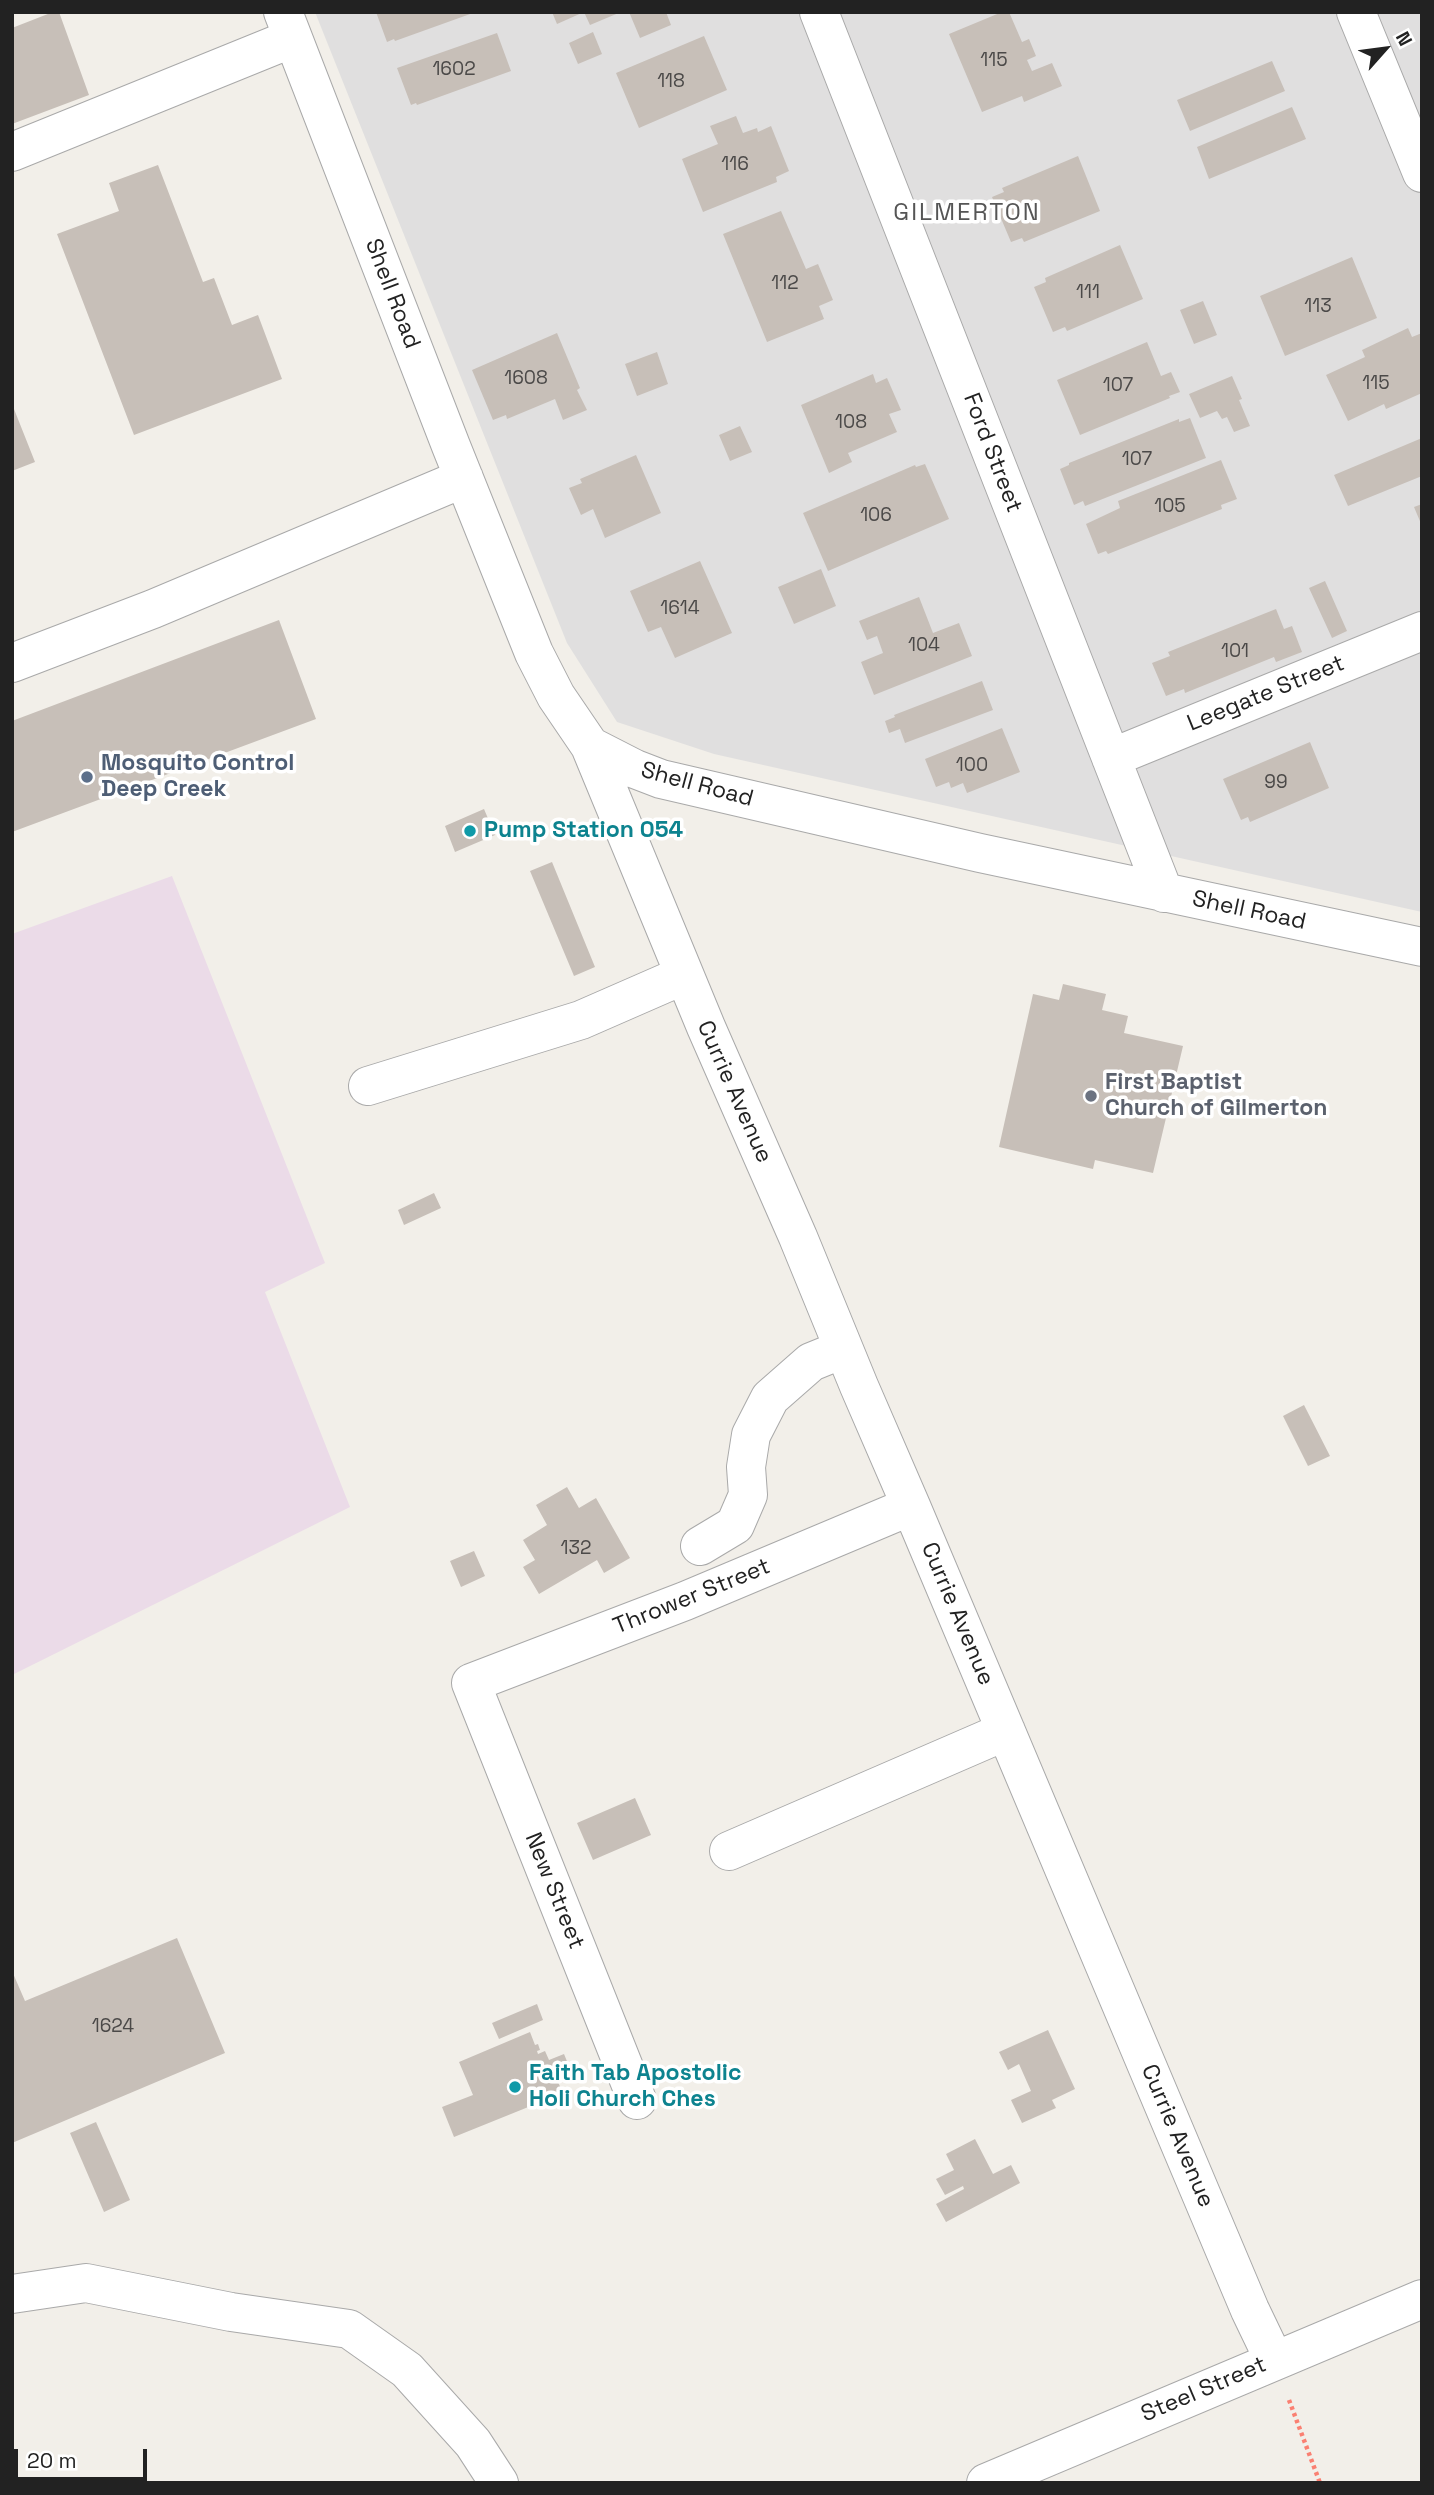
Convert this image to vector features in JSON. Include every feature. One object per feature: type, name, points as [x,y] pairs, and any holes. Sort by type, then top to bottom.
[{"type":"street","name":"Ford Street","points":[[819,12],[1164,893]]},
{"type":"street","points":[[1356,12],[1422,173]]},
{"type":"street","points":[[12,152],[288,25]]},
{"type":"street","name":"Shell Road","points":[[288,25],[534,653],[556,696],[590,746],[661,779],[980,853],[1422,947]]},
{"type":"street","points":[[12,663],[153,609],[464,478]]},
{"type":"street","name":"Leegate Street","points":[[1111,758],[1422,631]]},
{"type":"street","name":"Currie Avenue","points":[[590,746],[684,975],[1250,2310],[1274,2360]]},
{"type":"street","points":[[368,1087],[581,1020],[684,975]]},
{"type":"street","points":[[700,1546],[735,1525],[748,1495],[746,1466],[751,1435],[770,1398],[811,1362],[843,1349]]},
{"type":"street","name":"Thrower Street","points":[[471,1683],[685,1601],[911,1506]]},
{"type":"street","name":"New Street","points":[[471,1683],[637,2100]]},
{"type":"street","points":[[729,1851],[1006,1731]]},
{"type":"street","points":[[12,2294],[86,2283],[231,2312],[349,2329],[407,2370],[473,2443],[499,2483]]},
{"type":"street","name":"Steel Street","points":[[986,2483],[1422,2299]]},
{"type":"path","points":[[1274,2360],[1320,2483]]},
{"type":"shaded area","points":[[315,12],[1422,12],[1422,912],[714,754],[617,722],[567,643]]},
{"type":"shaded area","points":[[172,876],[325,1263],[265,1292],[350,1507],[12,1675],[12,934]]},
{"type":"building","points":[[59,12],[89,95],[12,124],[12,28]]},
{"type":"building","points":[[376,12],[473,12],[473,13],[387,42]]},
{"type":"building","points":[[552,12],[584,12],[557,24]]},
{"type":"building","points":[[584,12],[621,12],[590,25]]},
{"type":"building","points":[[629,12],[666,12],[671,25],[640,38]]},
{"type":"building","points":[[1002,12],[1009,12],[1022,42],[1029,39],[1036,56],[1027,60],[1032,71],[1052,63],[1062,86],[1024,102],[1022,96],[982,112],[949,34]]},
{"type":"building","points":[[593,32],[602,54],[578,64],[569,43]]},
{"type":"building","points":[[497,33],[511,71],[411,105],[397,68]]},
{"type":"building","points":[[704,36],[727,90],[639,128],[616,73]]},
{"type":"building","points":[[1272,61],[1285,91],[1190,131],[1177,100]]},
{"type":"building","points":[[1292,107],[1306,139],[1209,179],[1197,147]]},
{"type":"building","points":[[736,116],[743,133],[757,128],[758,132],[771,126],[789,171],[776,177],[777,182],[703,212],[682,159],[718,144],[710,126]]},
{"type":"building","points":[[1078,156],[1100,211],[1024,242],[1022,238],[1011,242],[992,197],[1004,192],[1002,188]]},
{"type":"building","points":[[158,165],[203,282],[214,278],[232,325],[258,315],[282,379],[134,435],[57,234],[119,211],[109,183]]},
{"type":"building","points":[[781,211],[806,269],[818,264],[833,300],[819,306],[824,319],[767,342],[723,234]]},
{"type":"building","points":[[1120,245],[1143,299],[1067,331],[1065,327],[1053,332],[1034,287],[1046,282],[1045,278]]},
{"type":"building","points":[[1352,257],[1377,318],[1285,356],[1260,296]]},
{"type":"building","points":[[1203,301],[1217,335],[1194,344],[1180,310]]},
{"type":"building","points":[[1408,328],[1412,337],[1422,333],[1422,393],[1386,409],[1384,404],[1348,421],[1326,375],[1365,357],[1362,350]]},
{"type":"building","points":[[557,333],[587,410],[563,420],[555,399],[507,419],[506,415],[493,420],[472,370]]},
{"type":"building","points":[[1147,342],[1161,376],[1171,372],[1180,392],[1080,435],[1057,380]]},
{"type":"building","points":[[657,352],[668,384],[637,396],[625,364]]},
{"type":"building","points":[[873,374],[876,383],[887,378],[901,410],[889,414],[897,432],[848,453],[852,462],[829,473],[801,405]]},
{"type":"building","points":[[1232,376],[1250,426],[1234,432],[1227,417],[1222,419],[1217,411],[1200,418],[1189,394]]},
{"type":"building","points":[[12,404],[35,462],[12,471]]},
{"type":"building","points":[[1190,418],[1206,458],[1085,506],[1083,501],[1074,505],[1060,469],[1179,419],[1179,422]]},
{"type":"building","points":[[740,426],[752,452],[730,461],[719,435]]},
{"type":"building","points":[[1422,438],[1422,476],[1348,506],[1334,475]]},
{"type":"building","points":[[636,455],[661,513],[605,538],[593,509],[581,515],[569,488],[582,483],[580,479]]},
{"type":"building","points":[[1221,460],[1237,499],[1221,505],[1222,509],[1108,554],[1106,551],[1098,554],[1086,524],[1120,508],[1118,501]]},
{"type":"building","points":[[925,464],[949,519],[828,571],[803,513],[915,465]]},
{"type":"building","points":[[1422,504],[1422,526],[1414,507]]},
{"type":"building","points":[[700,561],[732,633],[675,658],[661,627],[648,632],[630,591]]},
{"type":"building","points":[[821,569],[836,606],[794,624],[778,587]]},
{"type":"building","points":[[1325,581],[1347,631],[1332,638],[1309,588]]},
{"type":"building","points":[[919,597],[933,633],[959,623],[972,656],[874,695],[861,662],[883,653],[877,636],[867,640],[859,621]]},
{"type":"building","points":[[1276,609],[1284,629],[1292,626],[1302,652],[1276,662],[1274,657],[1185,693],[1184,689],[1166,696],[1152,663],[1170,656],[1168,652]]},
{"type":"building","name":"Mosquito Control Deep Creek","points":[[279,620],[316,719],[12,832],[12,721]]},
{"type":"building","points":[[982,681],[993,710],[905,743],[900,729],[889,733],[885,721],[895,717],[894,715]]},
{"type":"building","points":[[1002,728],[1020,772],[967,793],[963,783],[951,788],[949,782],[936,787],[925,759]]},
{"type":"building","points":[[1310,742],[1329,788],[1250,822],[1248,817],[1241,820],[1223,779]]},
{"type":"building","name":"Pump Station 054","points":[[484,809],[495,835],[455,852],[445,826]]},
{"type":"building","points":[[552,862],[595,967],[574,976],[530,871]]},
{"type":"building","name":"First Baptist Church of Gilmerton","points":[[1063,984],[1106,994],[1102,1010],[1128,1016],[1124,1033],[1183,1046],[1153,1173],[1095,1160],[1093,1169],[999,1147],[1033,994],[1059,1000]]},
{"type":"building","points":[[434,1193],[441,1208],[404,1225],[398,1210]]},
{"type":"building","points":[[1304,1405],[1330,1456],[1308,1466],[1283,1416]]},
{"type":"building","points":[[567,1487],[579,1508],[596,1498],[630,1558],[604,1573],[597,1560],[539,1594],[523,1567],[535,1560],[523,1540],[547,1525],[536,1505]]},
{"type":"building","points":[[474,1551],[485,1576],[461,1587],[450,1561]]},
{"type":"building","points":[[635,1798],[651,1835],[593,1860],[577,1823]]},
{"type":"building","points":[[177,1938],[225,2053],[12,2143],[12,1971],[25,2001]]},
{"type":"building","points":[[537,2004],[543,2020],[499,2039],[492,2023]]},
{"type":"building","points":[[1048,2030],[1075,2089],[1052,2100],[1056,2108],[1022,2123],[1011,2100],[1031,2091],[1019,2064],[1008,2070],[999,2052]]},
{"type":"building","name":"Faith Tab Apostolic Holi Church Ches","points":[[530,2032],[535,2045],[538,2044],[538,2054],[545,2051],[549,2060],[564,2054],[573,2076],[558,2082],[563,2093],[454,2137],[442,2107],[473,2095],[459,2062]]},
{"type":"building","points":[[96,2122],[130,2200],[104,2212],[70,2133]]},
{"type":"building","points":[[975,2139],[993,2174],[1011,2165],[1020,2183],[946,2222],[936,2204],[964,2189],[963,2186],[945,2195],[936,2179],[954,2170],[946,2154]]},
{"type":"place","name":"Mosquito Control Deep Creek","points":[[87,777]]},
{"type":"place","name":"Pump Station 054","points":[[470,831]]},
{"type":"place","name":"First Baptist Church of Gilmerton","points":[[1091,1096]]},
{"type":"place","name":"Faith Tab Apostolic Holi Church Ches","points":[[515,2087]]},
{"type":"district","name":"GILMERTON","points":[[967,213]]}]
